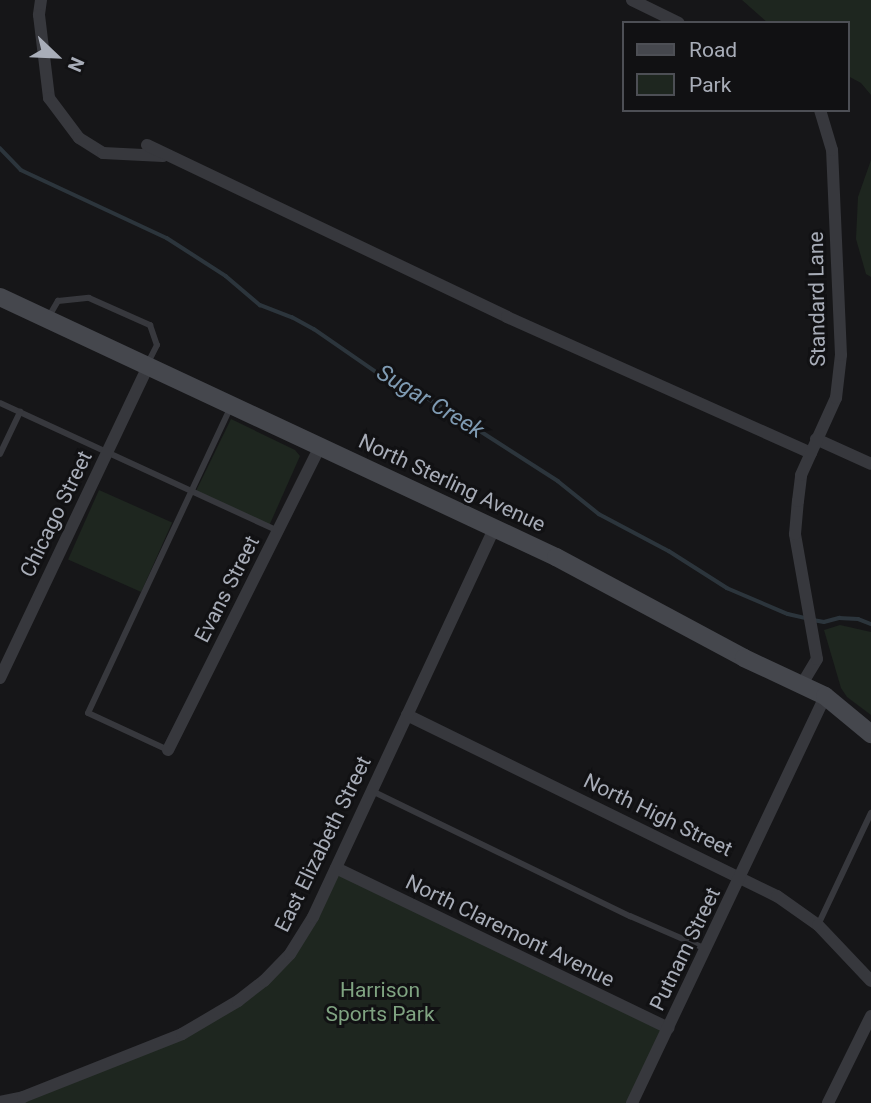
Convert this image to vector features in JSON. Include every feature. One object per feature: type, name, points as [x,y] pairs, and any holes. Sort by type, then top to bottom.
[{"type":"main road","name":"North Sterling Avenue","points":[[0,298],[556,557],[744,658],[825,696],[871,734]]},
{"type":"street","points":[[41,0],[38,15],[49,98],[79,138],[103,153],[172,157]]},
{"type":"street","points":[[632,0],[675,21]]},
{"type":"street","name":"Standard Lane","points":[[802,684],[817,659],[795,534],[802,475],[836,398],[841,355],[832,150],[821,112]]},
{"type":"street","points":[[147,145],[495,311],[811,453]]},
{"type":"street","name":"Chicago Street","points":[[0,678],[147,366]]},
{"type":"street","points":[[817,439],[871,464]]},
{"type":"street","name":"Evans Street","points":[[168,750],[320,446]]},
{"type":"street","name":"East Elizabeth Street","points":[[0,1102],[23,1097],[140,1053],[182,1034],[238,1001],[264,981],[290,954],[313,917],[494,527]]},
{"type":"street","name":"Putnam Street","points":[[632,1103],[825,696]]},
{"type":"street","name":"North High Street","points":[[407,715],[777,896],[818,926],[871,981]]},
{"type":"street","name":"North Claremont Avenue","points":[[336,868],[668,1028]]},
{"type":"street","points":[[828,1103],[871,1016]]},
{"type":"lane","points":[[47,319],[58,301],[89,298],[150,325],[157,345],[147,366]]},
{"type":"lane","points":[[0,403],[278,531]]},
{"type":"lane","points":[[168,750],[88,713],[231,406]]},
{"type":"lane","points":[[0,454],[20,412]]},
{"type":"lane","points":[[372,792],[630,916],[706,949]]},
{"type":"lane","points":[[818,926],[871,813]]},
{"type":"green space","points":[[742,0],[871,0],[871,95],[861,83],[850,77],[850,21],[766,21]]},
{"type":"green space","points":[[871,160],[871,277],[866,274],[856,239],[858,197]]},
{"type":"green space","points":[[231,419],[295,450],[300,456],[269,526],[196,491]]},
{"type":"green space","points":[[99,490],[172,523],[141,592],[68,559]]},
{"type":"green space","points":[[840,625],[871,632],[871,715],[847,697],[841,688],[824,630]]},
{"type":"green space","name":"Harrison Sports Park","points":[[336,868],[668,1028],[632,1103],[0,1103],[140,1053],[238,1001],[290,954]]},
{"type":"waterway","name":"Sugar Creek","points":[[0,148],[21,170],[167,238],[226,276],[260,305],[292,317],[385,378],[398,380],[558,481],[599,514],[669,551],[727,588],[788,614],[806,618]]},
{"type":"waterway","name":"Sugar Creek","points":[[813,620],[824,622],[839,618],[858,619],[871,624]]}]
